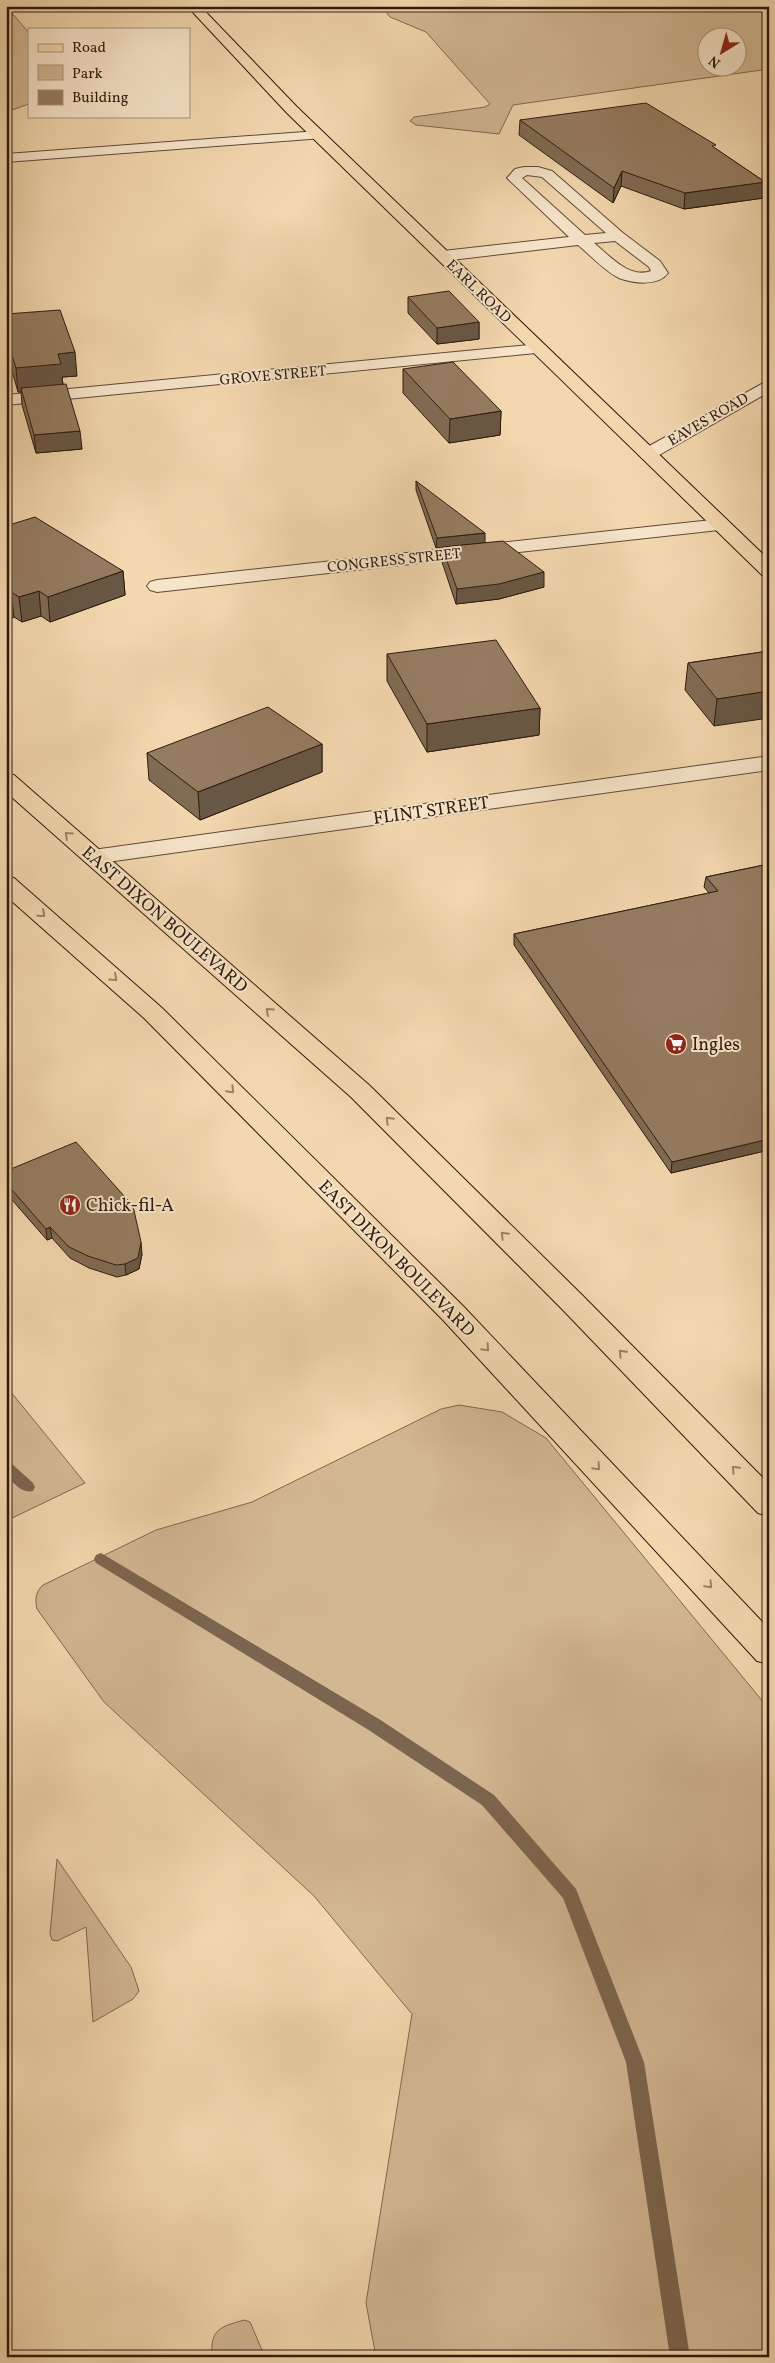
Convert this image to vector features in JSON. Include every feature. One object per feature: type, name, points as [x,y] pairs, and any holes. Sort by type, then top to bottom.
[{"type":"main road","name":"EARL ROAD","points":[[193,6],[318,135],[769,571]]},
{"type":"main road","name":"EAST DIXON BOULEVARD","points":[[6,780],[360,1091],[572,1302],[769,1504]]},
{"type":"main road","name":"EAST DIXON BOULEVARD","points":[[6,883],[153,1013],[453,1312],[769,1651]]},
{"type":"street","points":[[6,158],[318,135]]},
{"type":"street","points":[[532,171],[544,173],[618,236],[655,264],[660,273],[646,278],[628,276],[581,240],[516,180],[514,176],[532,171]]},
{"type":"street","points":[[443,256],[618,236]]},
{"type":"street","name":"GROVE STREET","points":[[6,400],[540,349]]},
{"type":"street","name":"EAVES ROAD","points":[[648,454],[769,385]]},
{"type":"street","name":"CONGRESS STREET","points":[[157,586],[721,525]]},
{"type":"street","name":"FLINT STREET","points":[[92,857],[769,763]]},
{"type":"green space","points":[[6,6],[28,32],[28,104],[6,112]]},
{"type":"green space","points":[[391,6],[769,6],[769,69],[748,72],[748,28],[698,28],[698,78],[705,78],[513,105],[499,134],[416,125],[410,121],[414,117],[485,107],[490,104],[426,32],[390,17],[385,11]]},
{"type":"green space","points":[[6,1386],[85,1483],[6,1521]]},
{"type":"green space","points":[[459,1405],[502,1412],[546,1438],[769,1709],[769,2357],[376,2357],[366,2303],[412,2014],[314,1896],[104,1702],[37,1609],[36,1596],[38,1590],[43,1585],[156,1530],[252,1502],[441,1409]]},
{"type":"green space","points":[[57,1859],[131,1967],[139,1991],[133,1999],[93,2022],[86,1927],[57,1941],[52,1940],[50,1934]]},
{"type":"green space","points":[[244,2320],[250,2322],[265,2357],[212,2357],[213,2340],[218,2331],[223,2327]]},
{"type":"building","points":[[646,103],[716,145],[712,146],[765,182],[685,193],[622,171],[614,188],[520,120]]},
{"type":"building","points":[[449,291],[479,322],[437,328],[408,297]]},
{"type":"building","points":[[60,310],[75,352],[58,354],[61,364],[16,368],[6,336],[6,314]]},
{"type":"building","points":[[453,362],[501,411],[450,419],[403,369]]},
{"type":"building","points":[[66,384],[80,431],[34,435],[21,388]]},
{"type":"building","points":[[416,481],[485,533],[437,538]]},
{"type":"building","points":[[35,517],[123,571],[48,597],[39,591],[19,597],[11,592],[6,595],[6,526]]},
{"type":"building","points":[[503,541],[544,572],[499,584],[457,589],[442,547]]},
{"type":"building","points":[[496,640],[540,708],[427,724],[387,654]]},
{"type":"building","points":[[769,651],[769,691],[717,699],[688,663]]},
{"type":"building","points":[[268,707],[322,744],[198,792],[147,753]]},
{"type":"building","name":"Ingles","points":[[769,864],[769,1139],[672,1162],[514,934],[718,891],[706,877]]},
{"type":"building","name":"Chick-fil-A","points":[[76,1142],[133,1206],[141,1242],[138,1258],[125,1264],[116,1265],[88,1256],[69,1247],[50,1227],[46,1229],[6,1183],[6,1171]]},
{"type":"waterway","points":[[6,1467],[28,1487]]},
{"type":"waterway","points":[[101,1559],[373,1724],[488,1800],[570,1894],[635,2062],[680,2357]]},
{"type":"place","name":"Ingles","points":[[676,1044]]},
{"type":"place","name":"Chick-fil-A","points":[[70,1205]]}]
